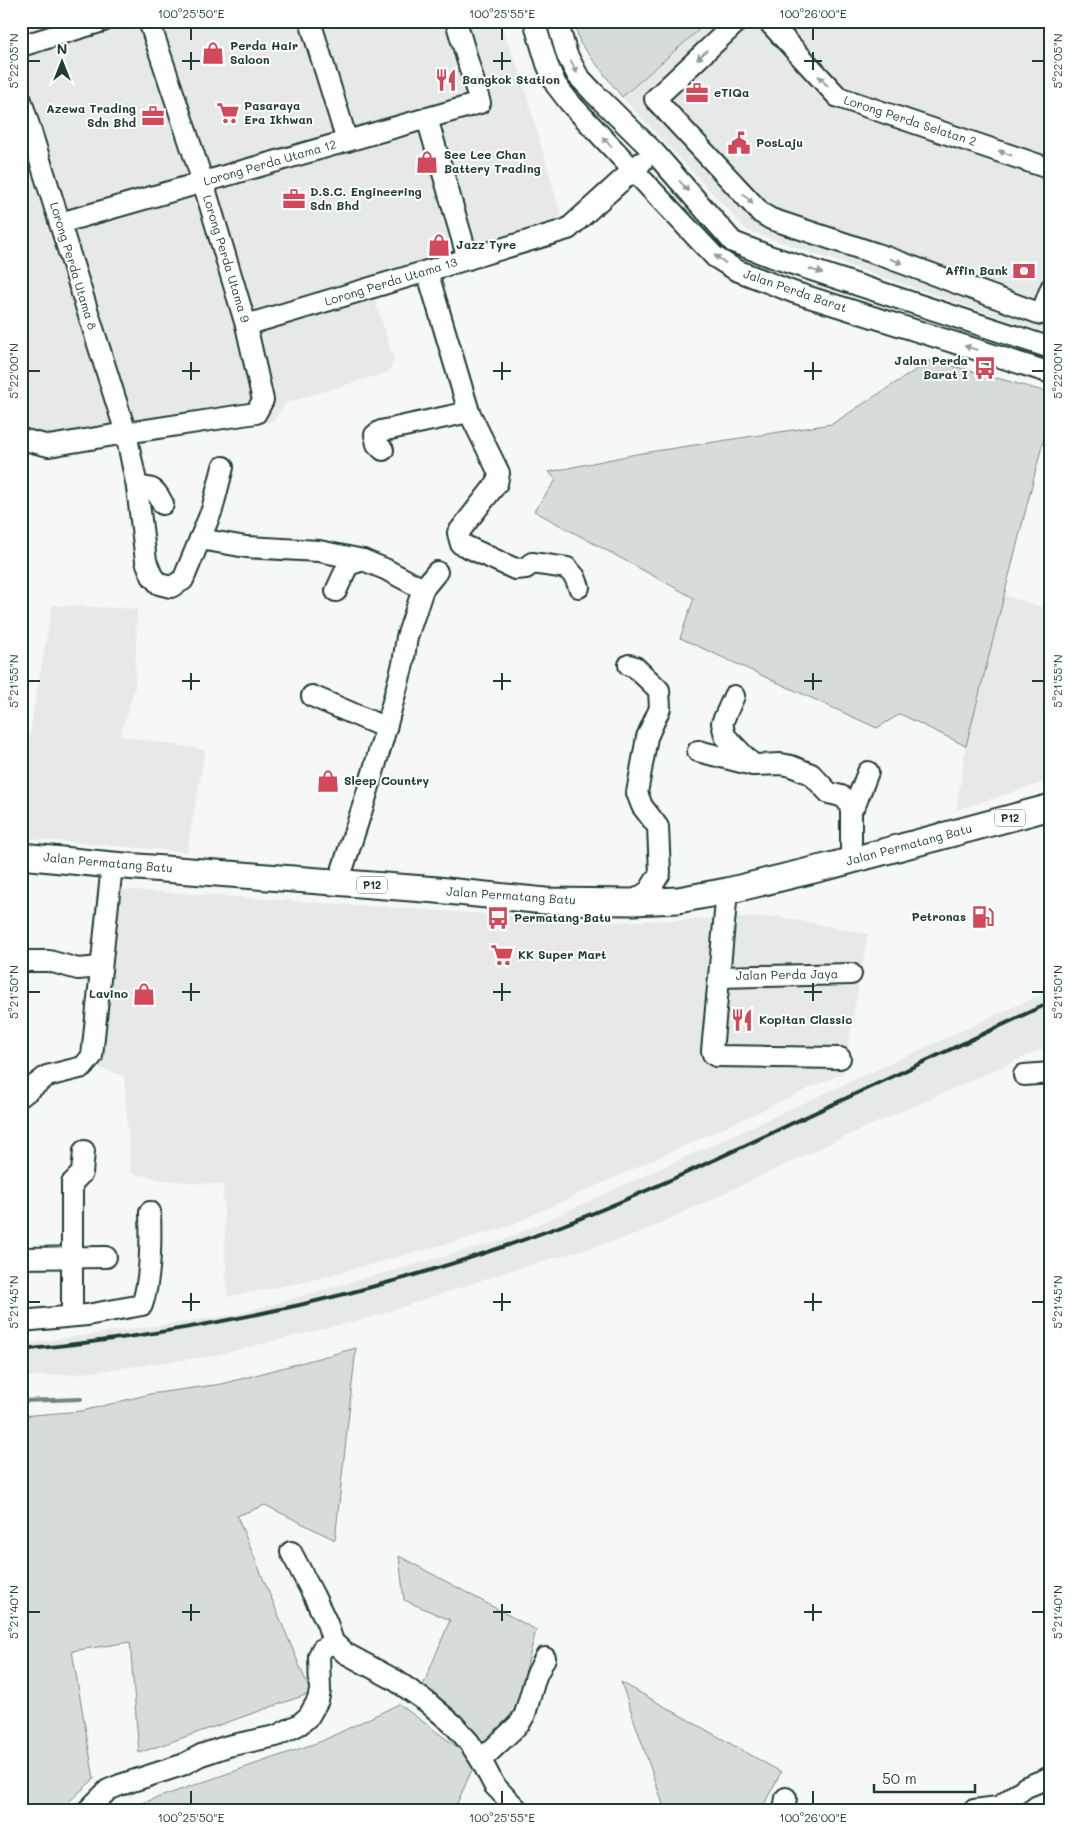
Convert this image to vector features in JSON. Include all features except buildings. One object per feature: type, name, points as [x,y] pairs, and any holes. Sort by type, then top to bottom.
[{"type":"main road","name":"Jalan Permatang Batu","points":[[21,856],[112,865],[198,870],[438,890],[545,901],[632,902],[678,900],[727,891],[851,861],[1051,807]]},
{"type":"street","points":[[21,46],[103,21]]},
{"type":"street","name":"Lorong Perda Utama 9","points":[[126,433],[256,413],[263,400],[246,325],[203,182],[149,21]]},
{"type":"street","points":[[310,21],[346,141]]},
{"type":"street","name":"Lorong Perda Utama 12","points":[[60,224],[480,103],[456,21]]},
{"type":"street","name":"Jalan Perda Barat","points":[[534,21],[547,64],[556,85],[570,103],[715,257],[736,270],[793,292],[1051,373]]},
{"type":"street","name":"Jalan Perda Barat","points":[[557,21],[567,55],[578,76],[654,152],[734,242],[769,256],[1051,348]]},
{"type":"street","points":[[738,21],[655,99],[761,213],[1041,314],[1051,288]]},
{"type":"street","name":"Lorong Perda Selatan 2","points":[[768,21],[838,97],[1051,169]]},
{"type":"street","name":"Lorong Perda Utama 8","points":[[21,100],[126,433],[137,487],[146,562],[152,576],[159,584],[172,587],[183,580],[212,510],[222,467]]},
{"type":"street","points":[[427,118],[468,259]]},
{"type":"street","name":"Lorong Perda Utama 13","points":[[246,325],[568,229],[654,152]]},
{"type":"street","points":[[760,279],[769,256]]},
{"type":"street","points":[[427,271],[470,412],[499,473],[497,483],[458,533],[460,544],[515,569],[526,568],[532,563],[567,568],[575,577],[578,587]]},
{"type":"street","points":[[383,450],[377,444],[375,435],[382,431],[470,412]]},
{"type":"street","points":[[21,440],[49,446],[126,433]]},
{"type":"street","points":[[137,487],[150,487],[157,492],[163,504]]},
{"type":"street","points":[[200,539],[246,547],[319,551],[363,560],[423,589]]},
{"type":"street","points":[[336,590],[348,565],[363,560]]},
{"type":"street","points":[[338,883],[386,728],[403,664],[407,637],[423,589],[437,572]]},
{"type":"street","points":[[629,665],[635,667],[659,690],[660,708],[647,737],[637,793],[642,806],[658,827],[660,873],[649,890],[632,902]]},
{"type":"street","points":[[312,696],[386,728]]},
{"type":"street","points":[[734,696],[722,723],[725,736],[753,765]]},
{"type":"street","points":[[698,751],[753,765],[781,764],[811,774],[829,793],[841,796],[848,801],[851,810],[851,861]]},
{"type":"street","points":[[851,810],[856,803],[868,772]]},
{"type":"street","points":[[21,1096],[47,1076],[83,1067],[92,1056],[112,865]]},
{"type":"street","name":"Jalan Perda Jaya","points":[[727,891],[719,976],[851,974]]},
{"type":"street","points":[[21,961],[49,961],[78,969],[101,967]]},
{"type":"street","points":[[719,976],[713,1054],[716,1056],[840,1058]]},
{"type":"street","points":[[1024,1075],[1051,1073]]},
{"type":"street","points":[[72,1315],[72,1183],[82,1173],[84,1151]]},
{"type":"street","points":[[21,1321],[87,1315],[142,1305],[147,1291],[151,1230],[150,1212]]},
{"type":"street","points":[[21,1258],[106,1257]]},
{"type":"street","points":[[291,1552],[327,1623],[333,1642],[346,1653],[395,1680],[427,1702],[459,1730],[481,1760],[494,1785],[518,1810]]},
{"type":"street","points":[[88,1810],[108,1790],[120,1785],[182,1765],[201,1755],[228,1746],[276,1736],[300,1724],[309,1716],[318,1700],[320,1691],[319,1656],[322,1649],[333,1642]]},
{"type":"street","points":[[481,1760],[520,1723],[525,1714],[536,1676],[545,1658]]},
{"type":"street","points":[[974,1810],[996,1808],[1026,1787],[1051,1777]]},
{"type":"shaded area","points":[[56,21],[498,21],[519,69],[563,222],[482,266],[375,300],[394,360],[388,372],[286,403],[273,421],[52,457],[21,449],[21,31]]},
{"type":"shaded area","points":[[574,21],[709,21],[622,97],[580,43]]},
{"type":"shaded area","points":[[709,21],[1051,21],[1051,335],[748,231],[622,97]]},
{"type":"shaded area","points":[[931,360],[1051,393],[1051,410],[966,746],[900,714],[877,728],[680,638],[694,598],[534,511],[556,480],[549,472],[636,454],[832,424]]},
{"type":"shaded area","points":[[1003,595],[1051,610],[1051,780],[956,810],[966,746]]},
{"type":"shaded area","points":[[52,605],[137,609],[135,687],[120,736],[205,750],[187,852],[21,838],[21,784]]},
{"type":"shaded area","points":[[118,889],[606,922],[780,917],[868,934],[843,1073],[504,1228],[309,1281],[227,1297],[223,1185],[164,1180],[131,1173],[124,1076],[97,1067]]},
{"type":"shaded area","points":[[1051,990],[1051,1045],[844,1137],[635,1235],[512,1270],[372,1317],[212,1356],[75,1374],[21,1377],[21,1344],[234,1315],[506,1239]]},
{"type":"shaded area","points":[[356,1348],[335,1540],[265,1505],[237,1516],[311,1693],[139,1753],[130,1642],[72,1651],[94,1779],[60,1810],[21,1810],[21,1416],[82,1411],[150,1394],[222,1384]]},
{"type":"shaded area","points":[[399,1556],[536,1630],[517,1706],[487,1745],[422,1688],[450,1620],[404,1600]]},
{"type":"shaded area","points":[[621,1682],[781,1772],[761,1810],[665,1810]]},
{"type":"shaded area","points":[[399,1704],[476,1761],[454,1810],[122,1810],[322,1741]]},
{"type":"waterway","points":[[21,1401],[81,1399]]},
{"type":"railway","points":[[21,1350],[159,1332],[295,1306],[429,1271],[495,1250],[561,1226],[650,1189],[1051,1002]]},
{"type":"place","name":"Perda Hair Saloon","points":[[213,53]]},
{"type":"place","name":"Bangkok Station","points":[[446,80]]},
{"type":"place","name":"eTiQa","points":[[697,93]]},
{"type":"place","name":"Pasaraya Era Ikhwan","points":[[228,113]]},
{"type":"place","name":"Azewa Trading Sdn Bhd","points":[[153,116]]},
{"type":"place","name":"PosLaju","points":[[739,143]]},
{"type":"place","name":"See Lee Chan Battery Trading","points":[[427,162]]},
{"type":"place","name":"D.S.C. Engineering Sdn Bhd","points":[[294,199]]},
{"type":"place","name":"Jazz Tyre","points":[[439,245]]},
{"type":"place","name":"Affin Bank","points":[[1024,271]]},
{"type":"place","name":"Jalan Perda Barat I","points":[[985,368]]},
{"type":"place","name":"Sleep Country","points":[[328,781]]},
{"type":"place","name":"Petronas","points":[[983,917]]},
{"type":"place","name":"Permatang Batu","points":[[498,918]]},
{"type":"place","name":"KK Super Mart","points":[[502,955]]},
{"type":"place","name":"Lavino","points":[[144,994]]},
{"type":"place","name":"Kopitan Classic","points":[[742,1020]]}]
